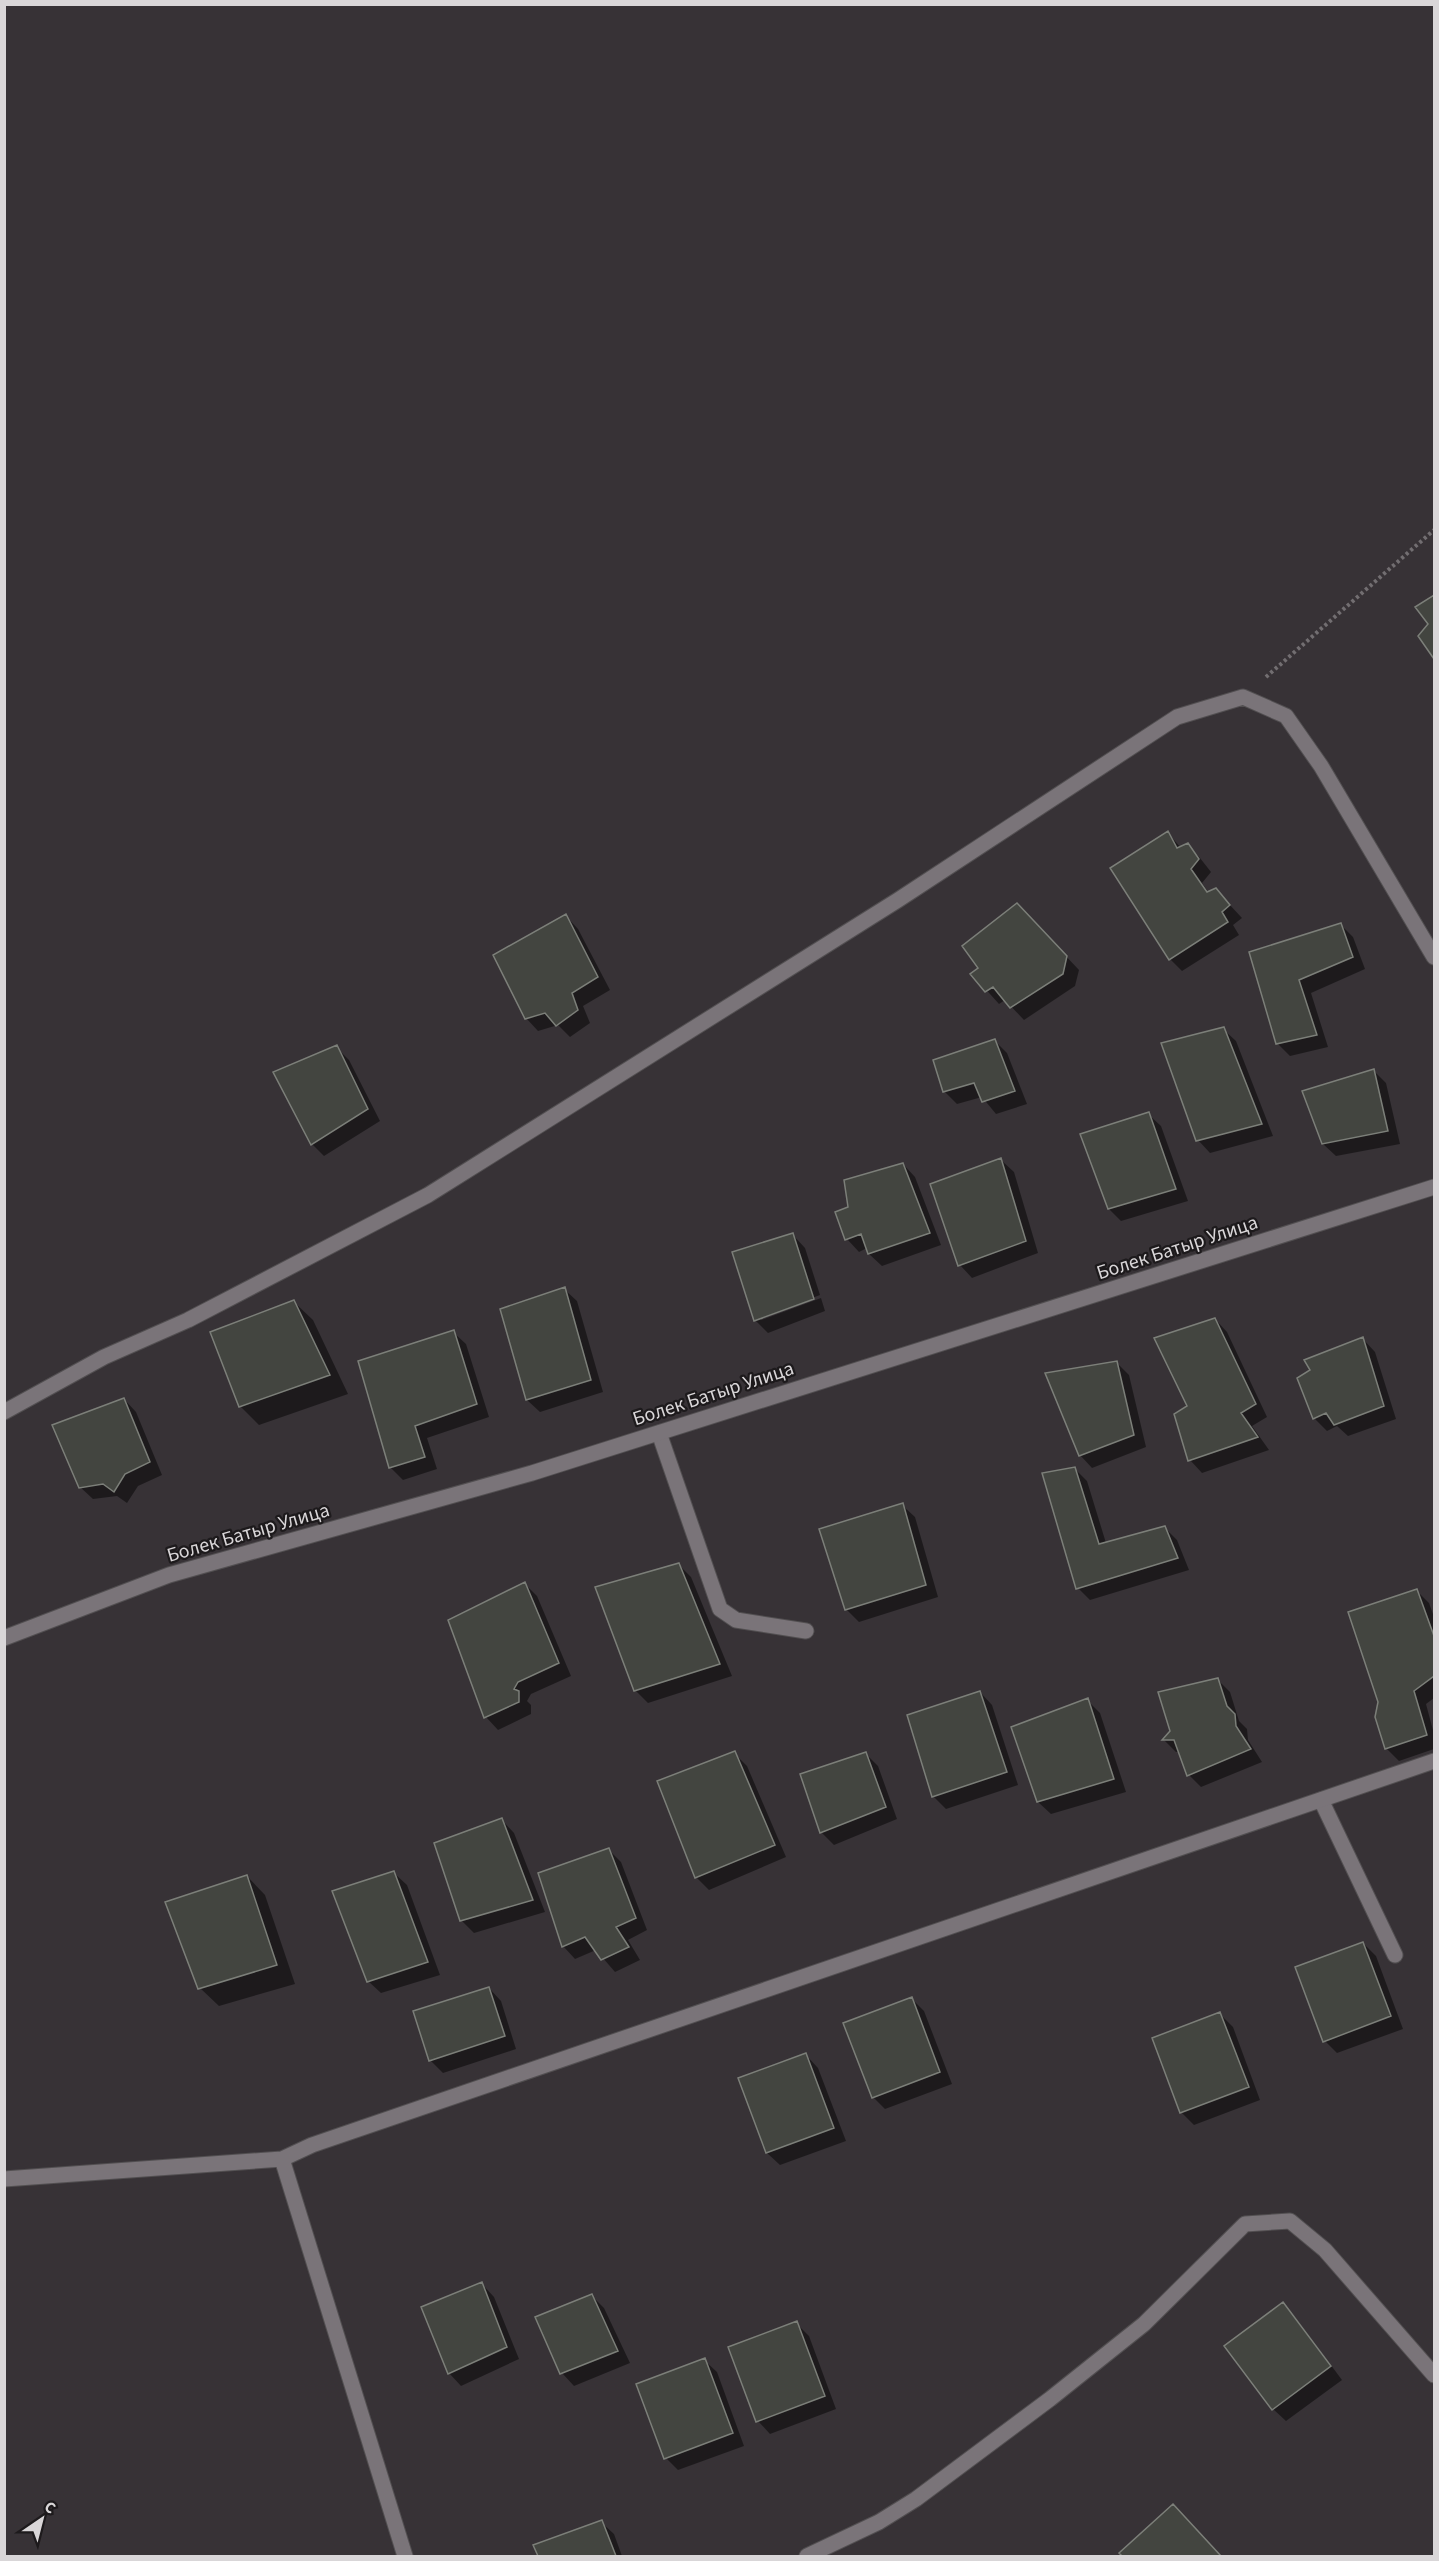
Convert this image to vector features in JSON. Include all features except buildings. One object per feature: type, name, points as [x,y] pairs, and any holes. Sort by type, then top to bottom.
[{"type":"street","points":[[4,1412],[104,1357],[188,1320],[428,1195],[898,900],[1178,717],[1243,697],[1286,716],[1321,766],[1434,957]]},
{"type":"street","name":"Болек Батыр Улица","points":[[4,1638],[169,1575],[532,1473],[1434,1187]]},
{"type":"street","points":[[659,1433],[720,1609],[736,1620],[806,1631]]},
{"type":"street","points":[[4,2179],[282,2159],[312,2145],[1434,1761]]},
{"type":"street","points":[[1321,1800],[1395,1955]]},
{"type":"street","points":[[282,2159],[405,2556]]},
{"type":"street","points":[[807,2556],[879,2522],[916,2499],[1050,2399],[1143,2324],[1245,2224],[1290,2222],[1324,2250],[1434,2375]]},
{"type":"path","points":[[1243,697],[1434,530]]}]
